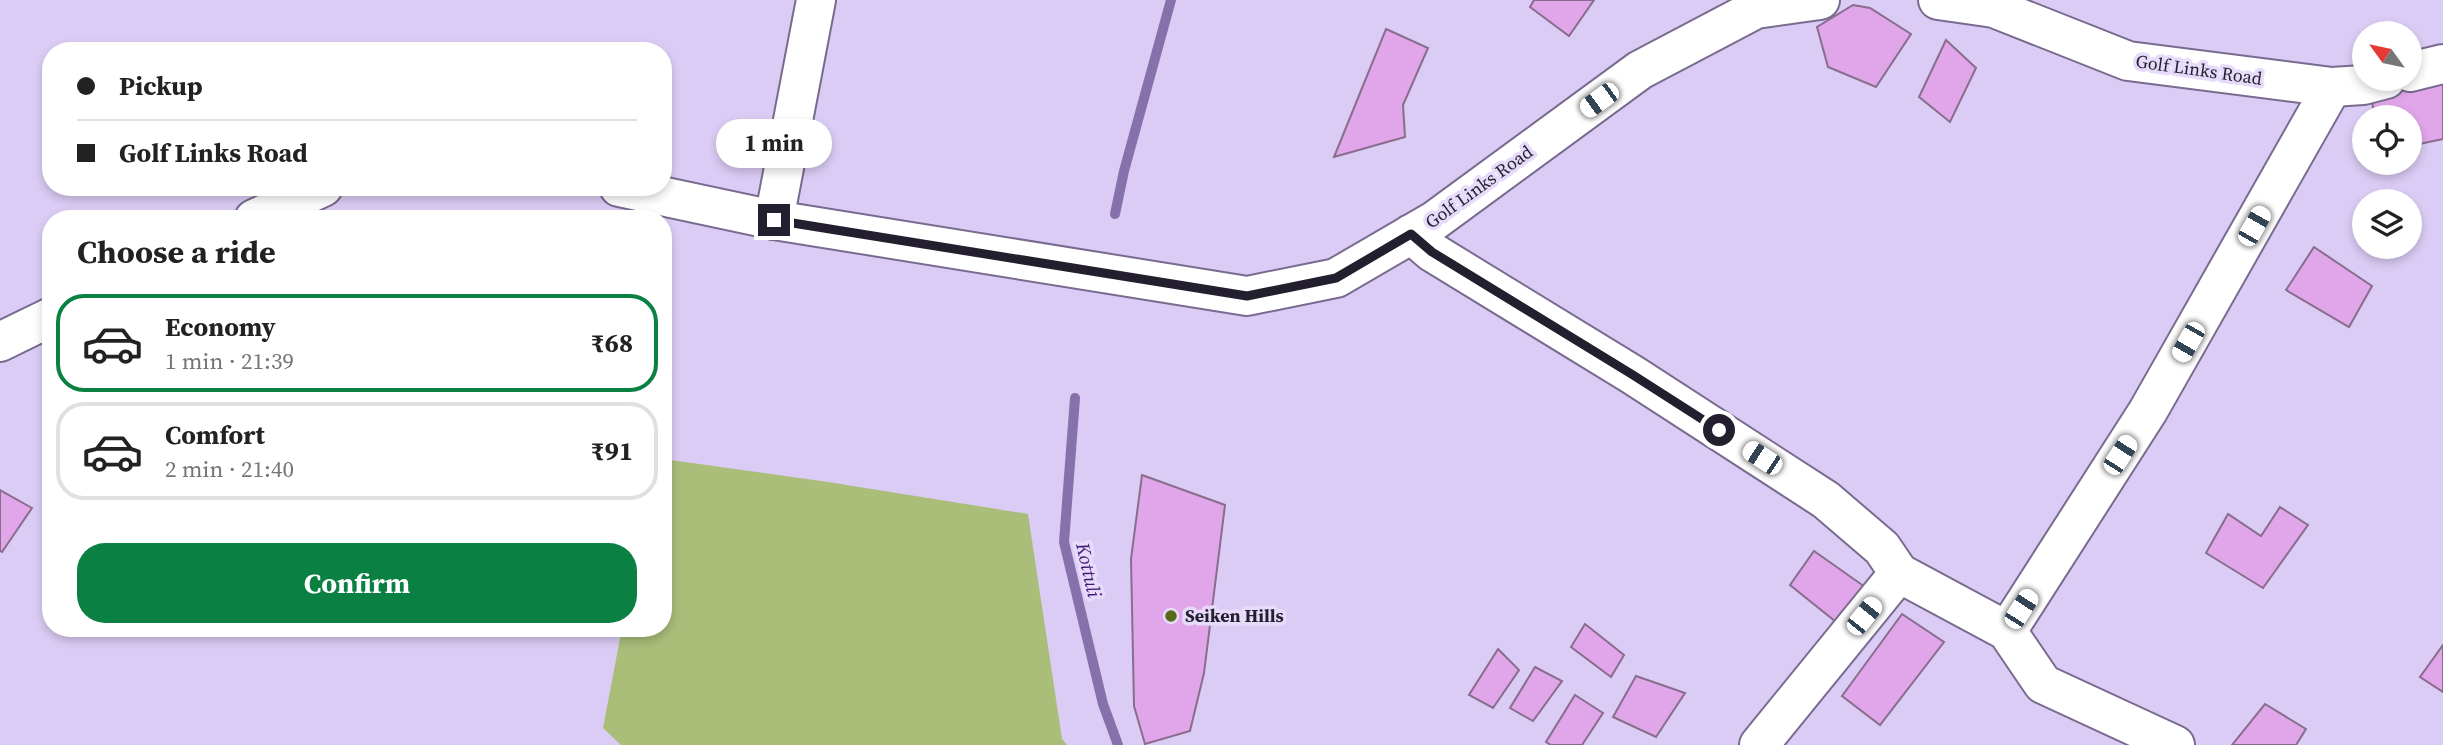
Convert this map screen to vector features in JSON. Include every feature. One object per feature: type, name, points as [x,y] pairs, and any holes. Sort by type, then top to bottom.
[{"type":"street","points":[[774,220],[816,0]]},
{"type":"street","name":"Golf Links Road","points":[[661,196],[774,220],[1247,296],[1336,278],[1434,221],[1640,70],[1756,9],[1820,0]]},
{"type":"street","name":"Golf Links Road","points":[[1962,2],[1994,8],[2128,61],[2332,87],[2352,86]]},
{"type":"street","points":[[2422,69],[2443,64]]},
{"type":"street","points":[[2007,631],[2148,411],[2332,87]]},
{"type":"street","points":[[273,210],[304,196]]},
{"type":"street","points":[[1411,234],[1432,252],[1633,375],[1826,500],[1882,548],[1899,573],[2007,631],[2043,684],[2175,745]]},
{"type":"street","points":[[0,342],[42,321]]},
{"type":"street","points":[[1759,745],[1899,573]]},
{"type":"green space","points":[[672,460],[1028,514],[1062,739],[1067,745],[621,745],[603,728],[620,637],[672,637]]},
{"type":"building","points":[[1534,0],[1594,0],[1569,36],[1530,7]]},
{"type":"building","points":[[1853,5],[1870,8],[1911,34],[1876,87],[1828,67],[1817,27]]},
{"type":"building","points":[[1386,29],[1428,48],[1403,105],[1405,137],[1334,157]]},
{"type":"building","points":[[1946,40],[1976,68],[1950,122],[1919,97]]},
{"type":"building","points":[[2443,81],[2443,139],[2422,143],[2422,105],[2373,105],[2371,97],[2398,91],[2422,91],[2422,86]]},
{"type":"building","points":[[2314,247],[2372,286],[2349,327],[2286,290]]},
{"type":"building","name":"Seiken Hills","points":[[1142,475],[1225,505],[1204,673],[1190,731],[1145,744],[1134,706],[1131,559]]},
{"type":"building","points":[[0,490],[32,508],[2,552],[0,551]]},
{"type":"building","points":[[2280,507],[2308,525],[2263,588],[2206,553],[2228,514],[2261,536]]},
{"type":"building","points":[[1814,551],[1865,587],[1841,626],[1790,585]]},
{"type":"building","points":[[1902,614],[1944,642],[1880,725],[1842,696]]},
{"type":"building","points":[[1585,624],[1624,655],[1611,677],[1571,647]]},
{"type":"building","points":[[2443,645],[2443,692],[2420,677]]},
{"type":"building","points":[[1498,649],[1519,670],[1493,708],[1469,695]]},
{"type":"building","points":[[1535,667],[1562,681],[1533,721],[1510,708]]},
{"type":"building","points":[[1636,676],[1685,693],[1656,737],[1613,717]]},
{"type":"building","points":[[1575,695],[1603,713],[1582,745],[1551,745],[1546,742]]},
{"type":"building","points":[[2265,704],[2306,729],[2296,745],[2232,745]]},
{"type":"waterway","name":"Kottuli","points":[[1115,214],[1124,171],[1171,0]]},
{"type":"waterway","name":"Kottuli","points":[[1075,398],[1064,542],[1103,704],[1118,745]]},
{"type":"place","name":"Seiken Hills","points":[[1171,616]]},
{"type":"route","points":[[774,220],[1247,296],[1336,278],[1411,234],[1432,252],[1719,430]]}]
